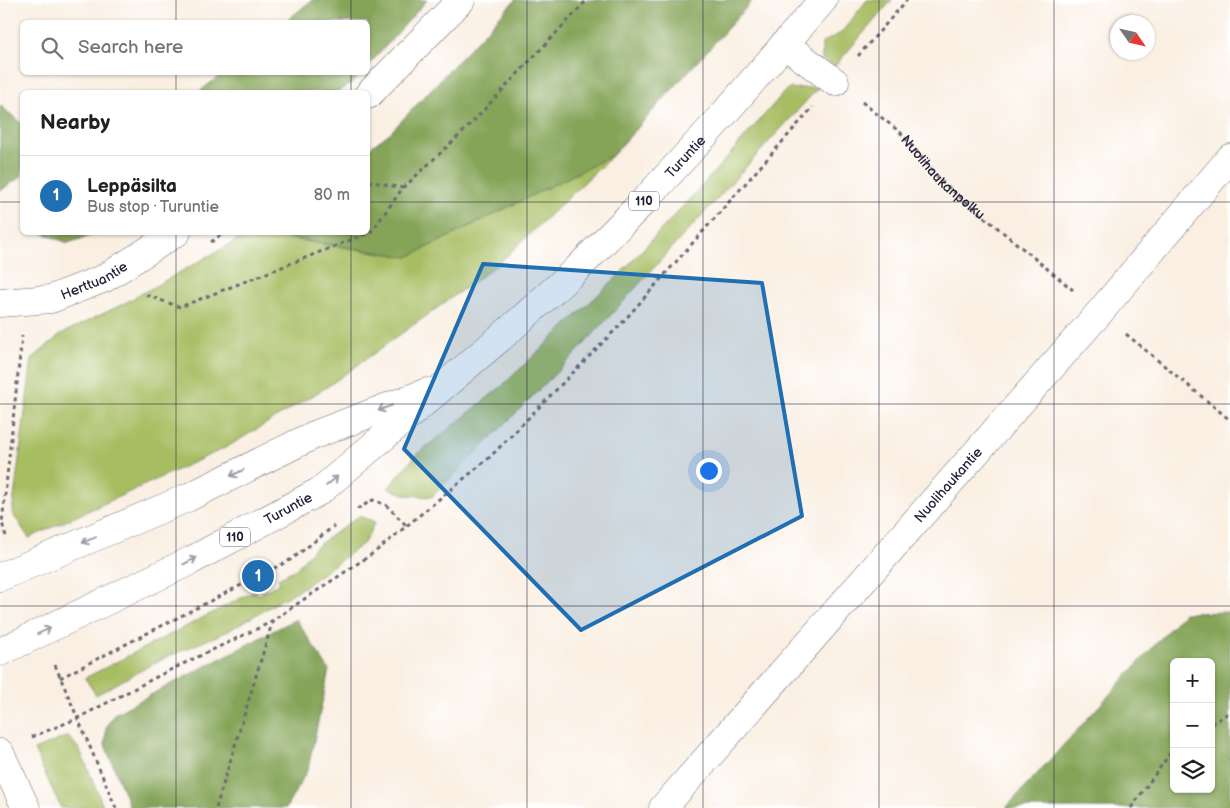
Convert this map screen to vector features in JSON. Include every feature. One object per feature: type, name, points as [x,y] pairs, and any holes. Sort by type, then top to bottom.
[{"type":"main road","points":[[370,93],[461,0]]},
{"type":"main road","name":"Turuntie","points":[[0,652],[192,560],[320,491],[447,384],[575,271],[644,201],[823,0]]},
{"type":"main road","points":[[784,44],[836,82]]},
{"type":"main road","name":"Nuolihaukantie","points":[[663,808],[1100,312],[1230,158]]},
{"type":"main road","name":"Herttuantie","points":[[0,303],[51,299],[105,278],[172,235]]},
{"type":"main road","name":"Turuntie","points":[[0,577],[187,498],[314,435],[447,384]]},
{"type":"main road","points":[[0,753],[26,808]]},
{"type":"path","points":[[370,232],[403,188],[465,130],[588,0]]},
{"type":"path","points":[[26,739],[76,719],[273,620],[375,552],[489,458],[622,323],[907,0]]},
{"type":"path","name":"Nuolihaukanpolku","points":[[836,82],[901,133],[942,182],[1230,420]]},
{"type":"path","points":[[370,181],[403,188]]},
{"type":"path","points":[[140,293],[180,307],[364,235]]},
{"type":"path","points":[[351,513],[373,500],[386,506],[407,526]]},
{"type":"path","points":[[60,678],[292,559],[336,524]]},
{"type":"path","points":[[216,808],[273,620]]},
{"type":"path","points":[[1215,721],[1230,712]]},
{"type":"path","points":[[1131,808],[1170,754]]},
{"type":"highlighted area","points":[[483,264],[762,283],[802,516],[581,630],[404,449]]},
{"type":"green space","points":[[312,0],[427,0],[370,64],[370,20],[287,20]]},
{"type":"green space","points":[[515,0],[753,0],[613,155],[408,257],[271,235],[370,235],[370,148],[390,133]]},
{"type":"green space","points":[[867,0],[892,0],[835,66],[822,59],[822,43],[841,33]]},
{"type":"green space","points":[[220,75],[359,75],[352,83],[340,90],[202,90]]},
{"type":"green space","points":[[819,87],[577,352],[432,497],[407,495],[388,488],[415,456],[501,387],[619,275],[709,178],[787,89]]},
{"type":"green space","points":[[0,105],[20,122],[20,177],[0,191]]},
{"type":"green space","points":[[613,155],[497,265],[327,387],[227,447],[29,538],[12,513],[32,359],[61,334],[123,304],[246,235],[263,235],[408,257]]},
{"type":"green space","points":[[47,235],[93,235],[68,243]]},
{"type":"green space","points":[[359,516],[375,522],[364,543],[304,587],[226,632],[162,659],[96,695],[85,678],[255,591],[258,595],[280,583],[278,578],[296,569],[314,548]]},
{"type":"green space","points":[[1230,612],[1230,808],[1006,808],[1184,613]]},
{"type":"green space","points":[[296,619],[329,670],[308,769],[286,808],[130,808],[105,745],[106,728],[114,714]]},
{"type":"green space","points":[[68,736],[80,750],[104,808],[61,808],[34,750]]},
{"type":"place","name":"Leppäsilta","points":[[258,576]]}]
